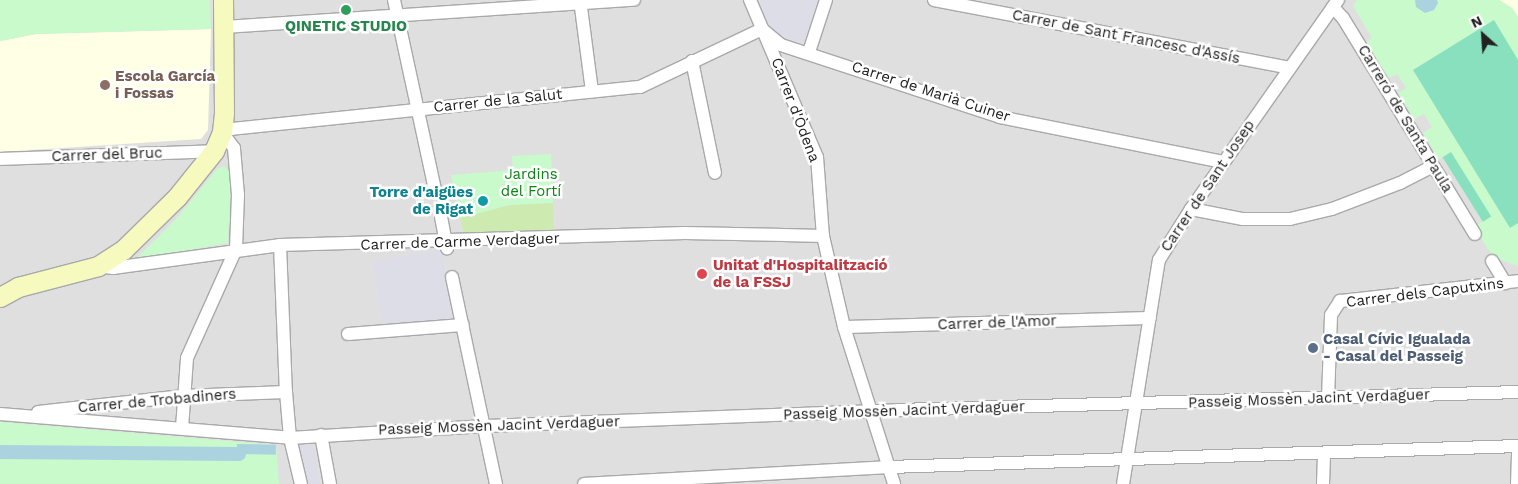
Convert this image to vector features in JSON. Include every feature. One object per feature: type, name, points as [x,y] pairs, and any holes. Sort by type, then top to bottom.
[{"type":"street","points":[[0,297],[18,287],[98,266],[123,250],[178,197],[214,151],[222,132],[222,0]]},
{"type":"street","points":[[394,0],[435,190]]},
{"type":"street","points":[[223,27],[398,18],[580,2],[634,0]]},
{"type":"street","name":"Carrer d'Òdena","points":[[750,0],[817,158],[823,236],[844,327],[894,484]]},
{"type":"street","points":[[809,52],[826,0]]},
{"type":"street","name":"Carrer de Sant Francesc d'Assís","points":[[934,0],[1289,68]]},
{"type":"street","points":[[580,2],[592,91]]},
{"type":"street","name":"Carrer de Sant Josep","points":[[1124,484],[1159,260],[1191,209],[1336,3]]},
{"type":"street","name":"Carreró de Santa Paula","points":[[1336,3],[1343,18],[1475,234]]},
{"type":"street","name":"Carrer de Marià Cuiner","points":[[762,29],[781,45],[809,52],[1000,117],[1224,162]]},
{"type":"street","name":"Carrer de la Salut","points":[[222,132],[640,86],[762,29]]},
{"type":"street","points":[[692,61],[715,173]]},
{"type":"street","points":[[182,428],[187,358],[236,249],[238,195],[234,148],[222,132]]},
{"type":"street","name":"Carrer del Bruc","points":[[0,159],[214,151]]},
{"type":"street","points":[[1191,209],[1243,219],[1290,219],[1332,210],[1413,177],[1433,166]]},
{"type":"street","points":[[441,217],[446,245]]},
{"type":"street","name":"Carrer de Carme Verdaguer","points":[[98,266],[113,268],[236,249],[280,245],[446,245],[685,233],[823,236]]},
{"type":"street","points":[[280,245],[286,392],[290,438],[301,484]]},
{"type":"street","points":[[1492,261],[1512,282]]},
{"type":"street","points":[[452,277],[486,426],[496,484]]},
{"type":"street","name":"Carrer dels Caputxins","points":[[1328,398],[1331,315],[1340,301],[1512,282]]},
{"type":"street","name":"Carrer de l'Amor","points":[[844,327],[1150,318]]},
{"type":"street","points":[[348,334],[383,328],[463,325]]},
{"type":"street","name":"Carrer de Trobadiners","points":[[29,416],[44,410],[183,396],[286,392]]},
{"type":"street","name":"Passeig Mossèn Jacint Verdaguer","points":[[290,438],[486,426],[1518,392]]},
{"type":"street","name":"Carrer de Trobadiners","points":[[0,414],[290,438]]},
{"type":"street","points":[[321,435],[330,484]]},
{"type":"street","points":[[584,484],[705,482],[889,467],[1324,454],[1518,446],[1517,484]]},
{"type":"street","points":[[1323,484],[1324,454]]},
{"type":"shaded area","points":[[0,0],[1518,0],[1518,484],[0,484]]},
{"type":"shaded area","points":[[759,0],[821,0],[807,40],[795,42],[769,30],[760,10]]},
{"type":"shaded area","points":[[1499,0],[1518,0],[1518,17],[1512,8]]},
{"type":"shaded area","name":"Escola García i Fossas","points":[[211,29],[208,130],[201,139],[0,152],[0,41],[36,34]]},
{"type":"shaded area","points":[[442,250],[453,318],[384,329],[373,261]]},
{"type":"shaded area","points":[[299,443],[313,443],[320,484],[308,484]]},
{"type":"shaded area","points":[[0,447],[238,449],[239,452],[0,452]]},
{"type":"green space","points":[[0,0],[210,0],[211,29],[36,34],[0,41]]},
{"type":"green space","points":[[1357,0],[1499,0],[1512,8],[1518,17],[1518,266],[1493,257],[1474,227],[1482,221],[1443,157],[1439,159],[1423,133],[1432,127],[1424,114],[1414,119],[1398,93],[1406,88],[1397,74],[1389,78],[1366,42],[1372,38],[1353,6]]},
{"type":"green space","points":[[1494,20],[1518,60],[1518,223],[1510,228],[1413,70]]},
{"type":"green space","points":[[1451,152],[1491,216],[1483,222],[1443,157]]},
{"type":"green space","name":"Jardins del Fortí","points":[[551,154],[553,203],[510,205],[460,218],[451,175],[513,170],[512,156]]},
{"type":"green space","points":[[224,166],[231,173],[228,243],[135,260],[175,220],[217,169]]},
{"type":"green space","points":[[553,203],[554,231],[464,235],[460,218],[510,205]]},
{"type":"green space","points":[[0,422],[276,445],[279,484],[0,484]]},
{"type":"water","points":[[1415,0],[1437,0],[1438,3],[1434,10],[1425,13],[1416,7]]},
{"type":"water","points":[[237,444],[276,445],[276,455],[237,454]]},
{"type":"waterway","points":[[0,452],[239,454]]},
{"type":"place","name":"QINETIC STUDIO","points":[[346,10]]},
{"type":"place","name":"Escola García i Fossas","points":[[105,85]]},
{"type":"place","name":"Torre d'aigües de Rigat","points":[[483,201]]},
{"type":"place","name":"Unitat d'Hospitalització de la FSSJ","points":[[702,274]]},
{"type":"place","name":"Casal Cívic Igualada - Casal del Passeig","points":[[1313,348]]}]
